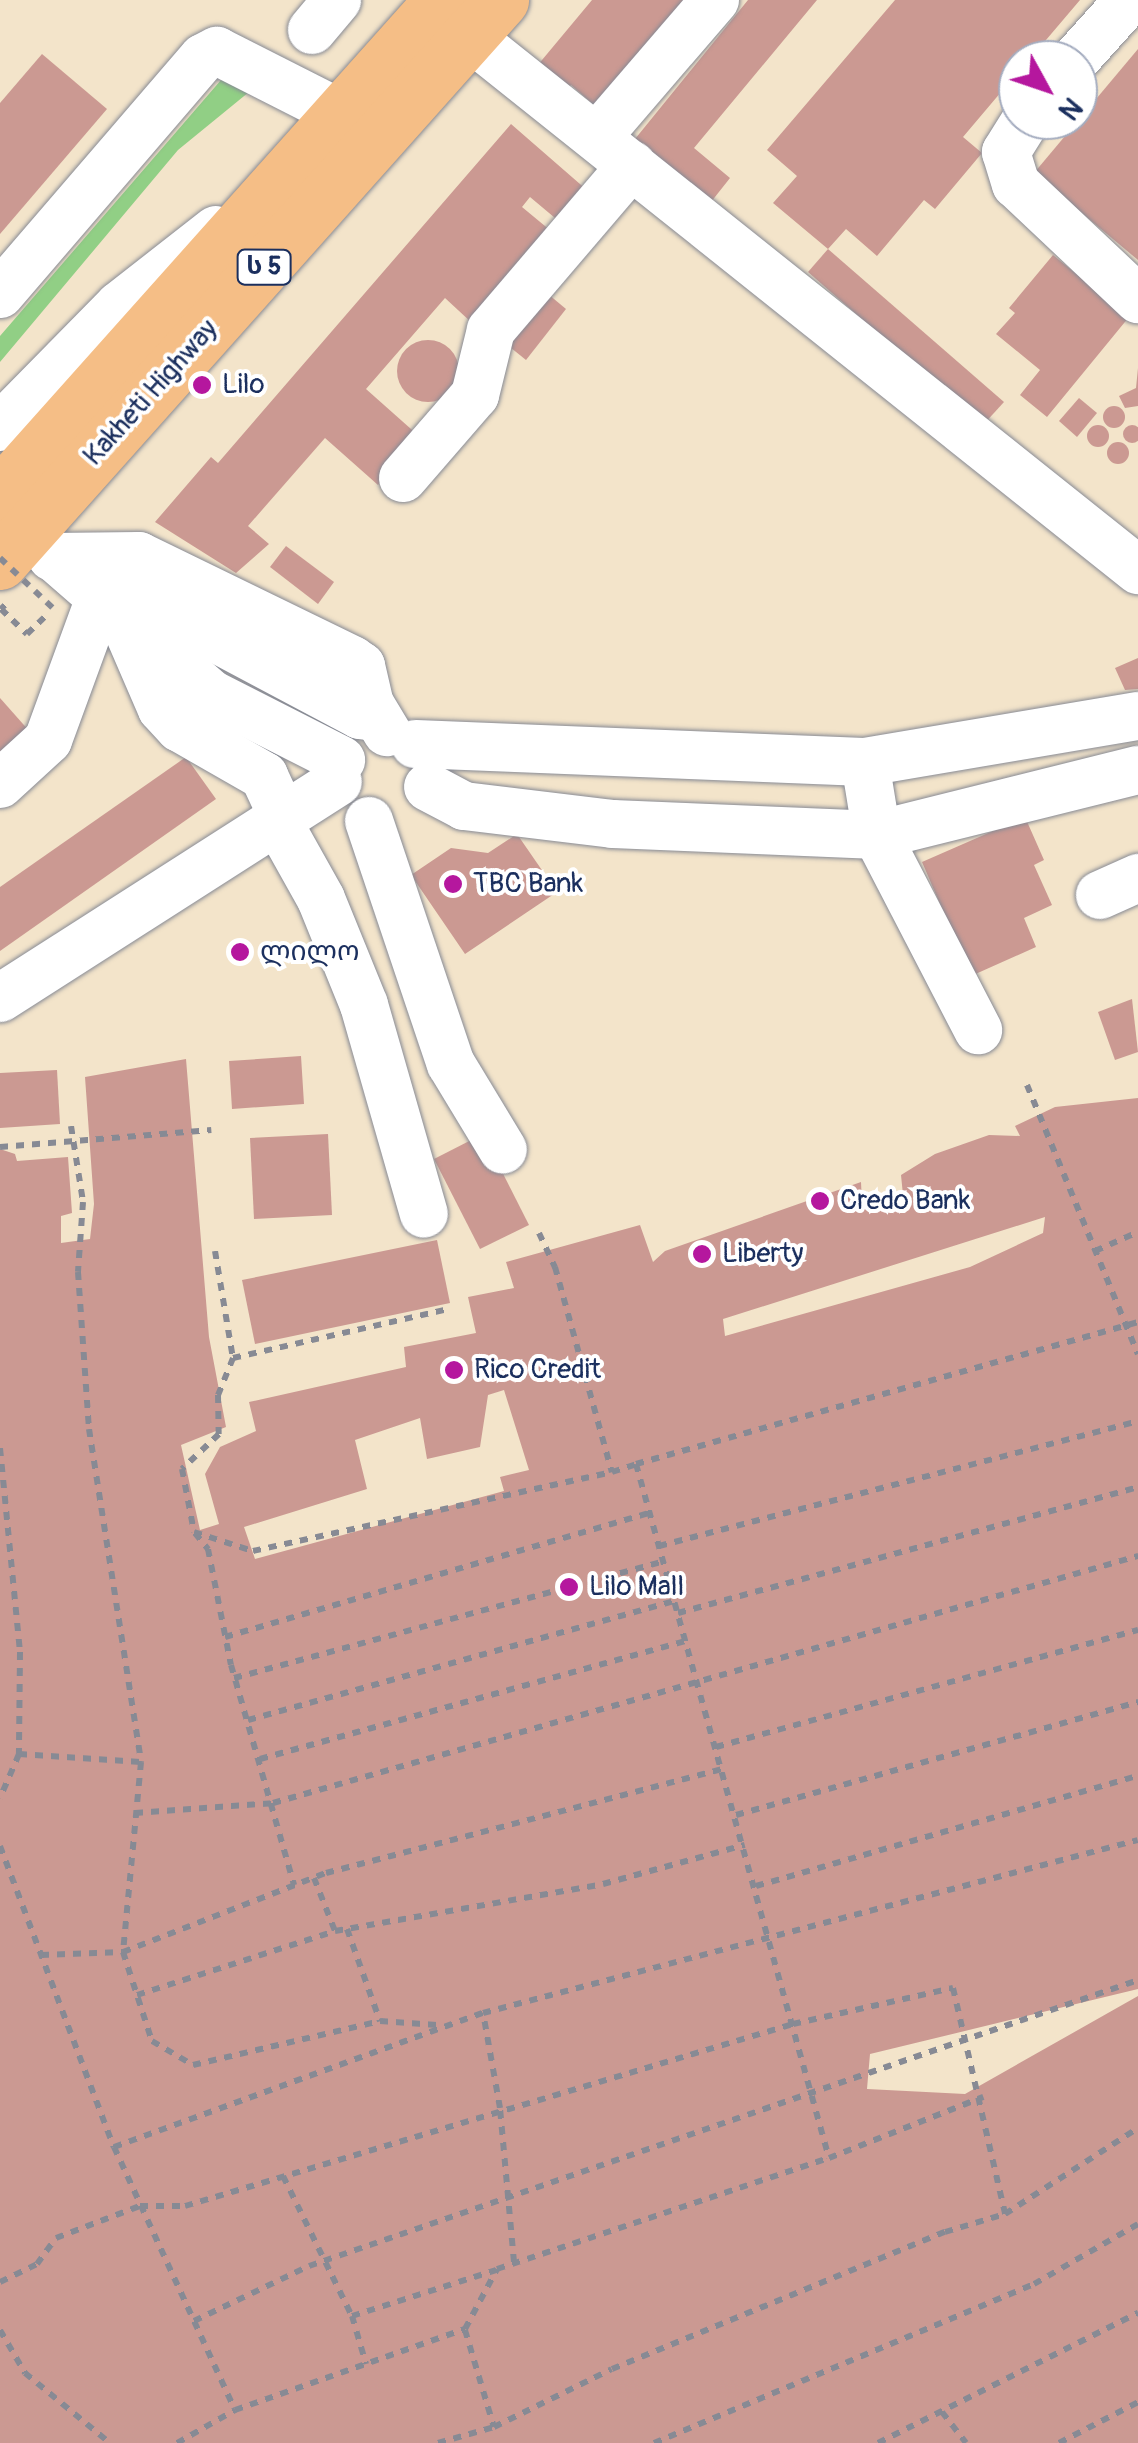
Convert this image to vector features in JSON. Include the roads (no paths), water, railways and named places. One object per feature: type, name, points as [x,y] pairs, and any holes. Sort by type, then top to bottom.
[{"type":"highway","name":"Kakheti Highway","points":[[16,541],[282,179],[341,114],[471,12]]},
{"type":"highway","name":"Kakheti Highway","points":[[16,541],[471,12]]},
{"type":"lane","points":[[403,478],[475,395],[491,330],[715,0]]},
{"type":"lane","points":[[1093,40],[1129,0]]},
{"type":"lane","points":[[471,12],[614,151],[1138,570]]},
{"type":"lane","points":[[0,294],[204,58],[217,51],[341,114]]},
{"type":"lane","points":[[1014,140],[1006,152],[1016,184],[1138,299]]},
{"type":"lane","points":[[0,427],[119,306],[282,179]]},
{"type":"lane","points":[[16,541],[114,607],[210,694],[370,746],[464,806],[613,824],[877,835],[1138,770]]},
{"type":"lane","points":[[114,607],[202,630],[360,715],[370,746],[412,813],[399,820],[369,821]]},
{"type":"lane","points":[[0,784],[48,740],[114,607]]},
{"type":"lane","points":[[114,607],[162,709],[180,728],[264,776],[364,1005],[424,1214]]},
{"type":"lane","points":[[0,998],[280,818],[370,746],[865,762],[1138,716]]},
{"type":"lane","points":[[370,746],[348,806],[369,821],[451,1064],[503,1150]]},
{"type":"lane","points":[[865,762],[877,835],[978,1030]]},
{"type":"place","name":"Lilo","points":[[202,385]]},
{"type":"place","name":"TBC Bank","points":[[453,884]]},
{"type":"place","name":"ლილო","points":[[240,952]]},
{"type":"place","name":"Credo Bank","points":[[820,1201]]},
{"type":"place","name":"Liberty","points":[[702,1254]]},
{"type":"place","name":"Rico Credit","points":[[454,1370]]},
{"type":"place","name":"Lilo Mall","points":[[569,1587]]}]
